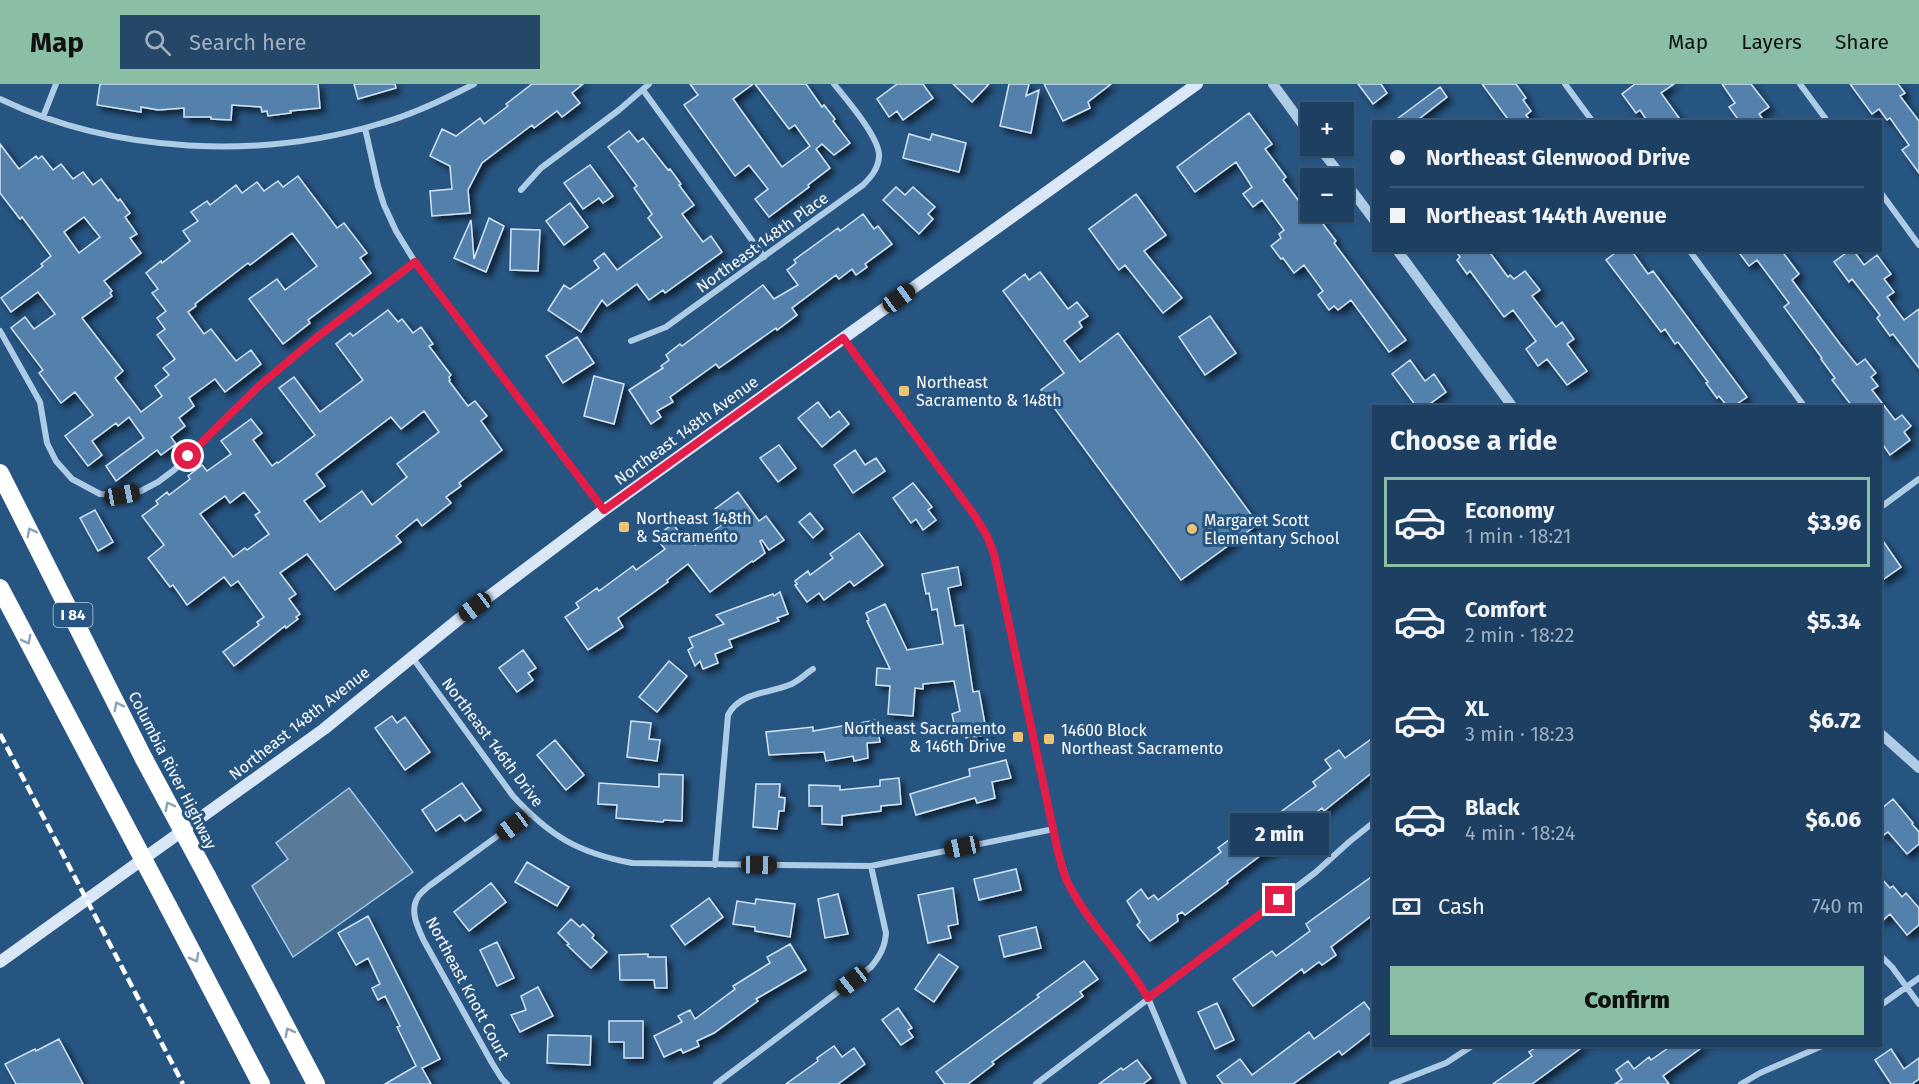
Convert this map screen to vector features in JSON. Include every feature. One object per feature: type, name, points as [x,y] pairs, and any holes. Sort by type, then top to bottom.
[{"type":"highway","name":"Columbia River Highway","points":[[0,473],[144,759],[316,1084]]},
{"type":"highway","points":[[0,588],[261,1084]]},
{"type":"main road","name":"Northeast 148th Avenue","points":[[0,962],[306,742],[459,619],[604,510],[1197,84]]},
{"type":"street","points":[[43,117],[56,84]]},
{"type":"street","points":[[0,99],[43,117],[75,127],[142,142],[218,147],[273,144],[365,128],[402,116],[474,84]]},
{"type":"street","points":[[521,190],[541,168],[649,84]]},
{"type":"street","name":"Northeast 148th Place","points":[[631,341],[666,327],[863,185],[875,172],[880,155],[876,141],[834,84]]},
{"type":"street","points":[[1273,84],[1300,121]]},
{"type":"street","points":[[1565,84],[1592,120]]},
{"type":"street","points":[[1800,84],[1827,120]]},
{"type":"street","points":[[643,90],[764,257]]},
{"type":"street","points":[[365,128],[373,168],[384,205],[396,231],[415,262],[604,510]]},
{"type":"street","points":[[1326,156],[1335,168]]},
{"type":"street","points":[[1354,194],[1372,217]]},
{"type":"street","points":[[1882,194],[1919,245]]},
{"type":"street","points":[[1397,252],[1511,405]]},
{"type":"street","points":[[1690,252],[1803,405]]},
{"type":"street","points":[[0,331],[40,402],[47,443],[56,461],[72,479],[100,494],[122,495],[141,491],[174,470],[260,385],[415,262]]},
{"type":"street","points":[[843,338],[975,516],[987,536],[994,554],[1058,852],[1067,880],[1078,902],[1148,998],[1184,1084]]},
{"type":"street","points":[[1882,506],[1919,479]]},
{"type":"street","name":"Northeast 146th Drive","points":[[412,657],[513,796],[529,813],[559,837],[604,858],[632,863],[871,866],[1054,828]]},
{"type":"street","points":[[715,865],[728,715],[740,700],[791,685],[813,669]]},
{"type":"street","points":[[1882,735],[1919,768]]},
{"type":"street","name":"Northeast Knott Court","points":[[507,1084],[492,1063],[424,941],[416,923],[414,909],[418,897],[429,886],[529,813]]},
{"type":"street","points":[[1036,1084],[1316,872],[1372,824]]},
{"type":"street","points":[[716,1084],[871,967],[879,958],[885,944],[886,933],[871,866]]},
{"type":"street","points":[[1882,957],[1919,1004]]},
{"type":"street","points":[[1882,1004],[1919,978]]},
{"type":"street","points":[[1392,1084],[1446,1063],[1470,1047]]},
{"type":"street","points":[[1741,1084],[1760,1073],[1820,1047]]},
{"type":"water","points":[[349,788],[413,872],[293,957],[252,886],[288,859],[276,843]]},
{"type":"building","points":[[100,84],[318,84],[320,108],[268,116],[267,111],[262,112],[261,107],[232,105],[231,120],[184,117],[184,108],[158,110],[141,107],[141,112],[97,105]]},
{"type":"building","points":[[354,84],[395,84],[396,88],[358,99]]},
{"type":"building","points":[[532,84],[583,84],[572,93],[580,103],[562,117],[557,111],[534,128],[532,125],[482,163],[468,190],[470,213],[432,216],[430,191],[452,189],[450,166],[430,156],[442,129],[456,136],[480,118],[484,124]]},
{"type":"building","points":[[690,84],[753,84],[733,99],[782,167],[810,146],[795,125],[789,129],[755,84],[806,84],[822,107],[824,105],[835,119],[833,121],[850,143],[834,155],[822,144],[816,149],[830,168],[769,217],[755,199],[768,189],[749,165],[735,176],[684,105],[698,95]]},
{"type":"building","points":[[897,84],[923,84],[933,98],[903,120],[897,111],[889,117],[877,99]]},
{"type":"building","points":[[953,84],[989,84],[972,102]]},
{"type":"building","points":[[1009,84],[1029,84],[1026,96],[1039,90],[1031,133],[1000,126]]},
{"type":"building","points":[[1044,84],[1111,84],[1088,102],[1090,108],[1063,121]]},
{"type":"building","points":[[1358,84],[1381,84],[1387,93],[1373,104]]},
{"type":"building","points":[[1482,84],[1516,84],[1526,98],[1523,100],[1531,111],[1526,115],[1530,120],[1509,120]]},
{"type":"building","points":[[1635,84],[1674,84],[1661,93],[1681,120],[1647,120],[1640,110],[1636,113],[1622,94]]},
{"type":"building","points":[[1722,84],[1751,84],[1769,107],[1759,114],[1764,120],[1739,120],[1729,107],[1735,103]]},
{"type":"building","points":[[1850,84],[1898,84],[1905,93],[1900,96],[1919,121],[1919,173],[1902,150],[1909,145],[1890,118],[1887,120],[1879,109],[1872,114]]},
{"type":"building","points":[[1440,87],[1447,97],[1418,120],[1396,120]]},
{"type":"building","points":[[1249,113],[1272,144],[1265,149],[1286,177],[1283,180],[1300,202],[1300,222],[1322,222],[1336,241],[1334,243],[1406,340],[1389,352],[1351,300],[1338,310],[1334,306],[1329,310],[1318,295],[1323,291],[1304,265],[1294,273],[1271,246],[1281,238],[1279,234],[1284,230],[1262,200],[1253,207],[1243,194],[1252,187],[1236,162],[1195,192],[1177,167]]},
{"type":"building","points":[[629,131],[638,142],[643,138],[668,170],[670,169],[694,205],[682,214],[703,242],[711,236],[722,252],[665,293],[663,290],[649,300],[637,284],[607,306],[602,300],[581,332],[548,310],[564,285],[570,289],[599,268],[594,261],[604,253],[617,270],[662,237],[648,218],[652,214],[634,188],[637,186],[608,147]]},
{"type":"building","points":[[909,134],[930,140],[932,134],[966,143],[959,172],[903,158]]},
{"type":"building","points":[[0,144],[19,169],[36,156],[38,159],[42,156],[53,170],[61,164],[73,179],[83,172],[93,185],[101,179],[130,213],[125,217],[137,234],[130,238],[141,253],[104,281],[112,291],[110,293],[112,296],[82,318],[123,371],[115,378],[141,412],[162,396],[155,386],[169,375],[163,368],[175,359],[157,335],[165,329],[157,318],[166,311],[152,293],[158,289],[146,273],[190,241],[183,231],[198,221],[191,212],[207,201],[210,205],[236,185],[242,193],[257,182],[264,191],[278,181],[283,187],[298,176],[337,228],[344,223],[367,253],[360,258],[371,273],[308,320],[310,323],[283,344],[249,299],[277,279],[285,290],[317,266],[292,233],[195,304],[196,306],[188,312],[204,334],[211,329],[236,361],[251,350],[261,364],[225,392],[215,379],[189,398],[194,406],[179,418],[185,426],[171,437],[176,444],[161,455],[157,450],[116,481],[106,466],[144,438],[129,417],[118,426],[116,423],[92,441],[102,455],[88,466],[65,436],[93,415],[75,392],[61,403],[39,373],[43,370],[11,328],[25,317],[34,329],[55,314],[38,292],[11,312],[1,298],[43,266],[41,264],[51,256],[22,217],[20,219],[0,193]],"holes":[[[84,217],[100,237],[79,253],[64,232]]]},
{"type":"building","points":[[590,165],[613,196],[603,203],[599,198],[583,209],[564,183]]},
{"type":"building","points":[[896,187],[905,195],[913,187],[935,207],[928,214],[933,219],[919,234],[883,200]]},
{"type":"building","points":[[1136,194],[1166,235],[1144,251],[1182,298],[1163,313],[1125,265],[1119,270],[1089,229]]},
{"type":"building","points":[[570,203],[588,227],[564,245],[546,221]]},
{"type":"building","points":[[863,214],[874,229],[878,226],[892,244],[865,264],[867,267],[856,275],[852,269],[839,279],[836,275],[792,308],[797,315],[777,330],[776,328],[719,368],[716,364],[670,397],[673,402],[657,411],[661,417],[651,424],[629,390],[663,368],[661,366],[669,360],[666,355],[680,344],[682,346],[763,285],[774,299],[798,285],[787,270],[796,263],[794,260],[838,228],[840,231]]},
{"type":"building","points":[[489,218],[504,226],[486,272],[454,258],[471,220],[474,259]]},
{"type":"building","points":[[511,229],[540,230],[538,271],[510,270]]},
{"type":"building","points":[[1456,252],[1489,252],[1508,277],[1510,275],[1514,279],[1525,271],[1540,290],[1532,296],[1556,327],[1562,322],[1574,339],[1567,344],[1587,371],[1567,385],[1547,359],[1538,366],[1526,349],[1536,341],[1513,310],[1504,317],[1470,271],[1467,274],[1457,260],[1460,257]]},
{"type":"building","points":[[1616,252],[1632,252],[1648,274],[1653,271],[1747,397],[1735,405],[1726,405],[1719,396],[1717,398],[1678,342],[1675,344],[1665,329],[1661,332],[1606,260]]},
{"type":"building","points":[[1738,252],[1782,252],[1799,274],[1792,280],[1840,344],[1857,365],[1865,359],[1876,373],[1871,377],[1878,386],[1872,390],[1895,420],[1902,415],[1911,426],[1904,432],[1910,440],[1890,455],[1882,443],[1882,405],[1851,405],[1832,380],[1835,378],[1822,358],[1784,307],[1789,303],[1757,260],[1749,266]]},
{"type":"building","points":[[1847,252],[1854,252],[1864,265],[1877,255],[1891,274],[1884,279],[1894,292],[1887,297],[1904,320],[1919,309],[1919,368],[1893,334],[1890,336],[1877,318],[1880,315],[1852,279],[1849,282],[1834,262]]},
{"type":"building","points":[[1040,272],[1068,309],[1077,302],[1088,316],[1079,322],[1082,327],[1064,341],[1080,362],[1118,333],[1258,524],[1181,580],[1041,390],[1064,373],[1003,291],[1025,274],[1029,280]]},
{"type":"building","points":[[388,310],[398,322],[402,319],[413,333],[421,327],[433,344],[429,346],[451,375],[449,381],[468,406],[475,401],[487,416],[481,421],[502,450],[459,483],[461,486],[446,497],[451,503],[422,526],[417,519],[396,536],[401,542],[335,590],[307,554],[280,573],[296,594],[289,599],[300,614],[296,617],[298,619],[286,628],[285,626],[234,666],[223,652],[259,625],[257,622],[264,617],[238,581],[231,586],[224,577],[187,605],[173,585],[170,587],[148,558],[164,545],[142,516],[158,504],[156,501],[167,492],[169,495],[190,479],[188,476],[202,465],[207,471],[231,454],[221,441],[251,419],[262,433],[253,440],[272,466],[315,435],[279,388],[294,377],[320,412],[363,380],[336,344],[350,333],[353,336]],"holes":[[[424,411],[439,432],[397,464],[407,477],[372,505],[362,491],[320,522],[304,501],[325,486],[316,474],[391,417],[401,429]],[[244,492],[260,512],[255,515],[269,534],[233,557],[200,514],[225,496],[230,503]]]},
{"type":"building","points":[[1210,316],[1236,353],[1205,375],[1179,337]]},
{"type":"building","points":[[577,337],[594,363],[563,383],[546,356]]},
{"type":"building","points":[[1410,360],[1425,381],[1434,374],[1446,392],[1428,405],[1415,405],[1392,374]]},
{"type":"building","points":[[594,376],[624,384],[614,424],[584,416]]},
{"type":"building","points":[[818,402],[830,418],[839,411],[849,424],[822,447],[798,418]]},
{"type":"building","points":[[779,445],[796,468],[778,482],[760,458]]},
{"type":"building","points":[[855,450],[865,465],[876,458],[885,471],[853,493],[834,465]]},
{"type":"building","points":[[913,483],[932,507],[928,510],[936,520],[923,530],[916,519],[911,523],[893,498]]},
{"type":"building","points":[[738,492],[759,521],[766,516],[784,540],[769,550],[762,540],[760,541],[765,553],[710,592],[688,564],[667,580],[668,582],[618,618],[623,627],[588,650],[565,617],[579,608],[576,603],[597,588],[599,591],[633,566],[636,570],[665,549],[655,537],[673,524],[685,540],[689,537],[695,545],[725,522],[715,509]]},
{"type":"building","points":[[95,510],[113,542],[98,551],[80,518]]},
{"type":"building","points":[[810,513],[823,529],[813,538],[799,522]]},
{"type":"building","points":[[859,533],[883,565],[854,586],[850,581],[824,600],[819,593],[807,602],[795,585],[797,584],[795,581],[808,571],[810,575],[833,558],[830,554]]},
{"type":"building","points":[[1882,539],[1901,567],[1882,580]]},
{"type":"building","points":[[958,567],[961,585],[948,588],[955,626],[963,625],[973,692],[979,691],[987,735],[966,738],[964,726],[955,728],[952,714],[960,711],[954,681],[923,684],[923,689],[915,688],[913,716],[888,714],[890,686],[876,685],[877,668],[890,669],[867,621],[869,620],[866,613],[885,604],[907,650],[943,644],[937,609],[932,610],[922,574]]},
{"type":"building","points":[[780,592],[788,614],[777,618],[779,621],[729,640],[732,647],[715,654],[718,663],[703,669],[700,661],[695,666],[688,650],[693,647],[689,638],[724,624],[716,615]]},
{"type":"building","points":[[523,650],[536,668],[528,673],[533,680],[517,692],[499,668]]},
{"type":"building","points":[[669,661],[687,676],[657,712],[639,697]]},
{"type":"building","points":[[392,716],[397,723],[405,717],[430,752],[405,770],[375,728]]},
{"type":"building","points":[[876,720],[880,742],[867,743],[868,758],[854,761],[853,756],[826,761],[824,752],[769,755],[766,732],[813,727],[813,731]]},
{"type":"building","points":[[631,721],[651,723],[649,739],[660,740],[657,761],[627,757]]},
{"type":"building","points":[[1372,738],[1372,773],[1324,811],[1322,808],[1277,842],[1279,845],[1265,855],[1264,853],[1185,915],[1182,912],[1177,915],[1178,921],[1150,941],[1137,925],[1140,922],[1127,901],[1141,889],[1148,899],[1154,895],[1158,900],[1221,852],[1218,848],[1259,818],[1264,824],[1316,786],[1313,782],[1331,768],[1325,760],[1339,750],[1345,758]]},
{"type":"building","points":[[555,740],[584,775],[566,790],[537,755]]},
{"type":"building","points":[[1006,760],[1011,778],[992,782],[995,798],[977,803],[975,798],[916,815],[910,794],[970,776],[969,769]]},
{"type":"building","points":[[659,774],[683,775],[682,821],[664,820],[663,822],[616,818],[617,805],[598,804],[599,783],[659,787]]},
{"type":"building","points":[[899,778],[901,804],[881,806],[881,811],[842,816],[842,825],[822,824],[822,806],[809,806],[809,785],[840,786],[840,790],[880,786],[880,780]]},
{"type":"building","points":[[462,783],[481,810],[465,821],[460,815],[436,831],[422,810]]},
{"type":"building","points":[[756,784],[780,784],[779,797],[785,798],[784,811],[779,811],[777,829],[753,827]]},
{"type":"building","points":[[1893,799],[1919,832],[1919,844],[1907,854],[1888,832],[1882,836],[1882,808]]},
{"type":"building","points":[[527,862],[569,887],[557,906],[515,882]]},
{"type":"building","points":[[1016,869],[1021,890],[979,900],[974,879]]},
{"type":"building","points":[[1372,876],[1372,916],[1331,947],[1336,955],[1322,965],[1319,962],[1304,973],[1302,969],[1253,1006],[1233,979],[1272,951],[1276,956],[1310,931],[1306,924]]},
{"type":"building","points":[[1882,879],[1890,888],[1893,886],[1902,897],[1906,893],[1919,908],[1919,925],[1907,935],[1890,914],[1882,921]]},
{"type":"building","points":[[491,883],[506,902],[469,931],[454,912]]},
{"type":"building","points":[[953,888],[958,924],[948,926],[951,938],[928,943],[918,895]]},
{"type":"building","points":[[838,894],[848,934],[825,938],[818,899]]},
{"type":"building","points":[[709,898],[723,917],[685,945],[671,926]]},
{"type":"building","points":[[756,899],[795,904],[790,937],[755,931],[755,927],[733,924],[737,901],[755,904]]},
{"type":"building","points":[[368,916],[440,1059],[422,1068],[431,1084],[385,1084],[416,1066],[385,996],[378,1000],[372,988],[380,984],[368,958],[356,965],[338,933]]},
{"type":"building","points":[[571,919],[580,927],[583,924],[594,935],[592,938],[607,952],[591,968],[558,933]]},
{"type":"building","points":[[1036,927],[1041,948],[1004,957],[999,936]]},
{"type":"building","points":[[497,942],[514,978],[497,986],[480,950]]},
{"type":"building","points":[[790,944],[806,970],[756,999],[758,1001],[714,1033],[697,1041],[699,1046],[683,1053],[681,1049],[664,1057],[654,1036],[682,1022],[678,1016],[690,1010],[695,1019],[735,989],[733,986],[770,963],[767,957]]},
{"type":"building","points":[[648,954],[648,957],[666,957],[667,988],[655,988],[654,980],[620,980],[619,955]]},
{"type":"building","points":[[939,954],[958,967],[934,1002],[915,989]]},
{"type":"building","points":[[1084,961],[1098,979],[1080,992],[1083,996],[992,1062],[994,1064],[968,1084],[945,1084],[936,1072]]},
{"type":"building","points":[[538,987],[553,1016],[520,1032],[511,1015],[526,1010],[521,996]]},
{"type":"building","points":[[1364,1002],[1372,1012],[1372,1032],[1342,1055],[1339,1051],[1293,1084],[1223,1084],[1217,1076],[1240,1059],[1252,1075],[1309,1032],[1314,1039]]},
{"type":"building","points":[[1217,1003],[1234,1040],[1215,1049],[1198,1012]]},
{"type":"building","points":[[898,1008],[912,1028],[908,1030],[913,1037],[901,1045],[882,1020]]},
{"type":"building","points":[[609,1021],[643,1021],[643,1058],[624,1058],[624,1042],[609,1042]]},
{"type":"building","points":[[548,1035],[591,1036],[590,1065],[547,1063]]},
{"type":"building","points":[[59,1039],[83,1084],[16,1084],[5,1064]]},
{"type":"building","points":[[834,1046],[842,1057],[854,1048],[865,1064],[838,1084],[786,1084],[818,1061],[817,1058]]},
{"type":"building","points":[[1536,1047],[1583,1047],[1532,1084],[1493,1084],[1532,1056],[1529,1052]]},
{"type":"building","points":[[1670,1047],[1703,1047],[1663,1076],[1669,1084],[1615,1084],[1622,1079],[1616,1070],[1628,1061],[1634,1069],[1649,1057],[1651,1060]]},
{"type":"building","points":[[1891,1049],[1904,1069],[1919,1058],[1919,1079],[1912,1084],[1891,1084],[1875,1060]]},
{"type":"building","points":[[1137,1060],[1151,1078],[1143,1084],[1099,1084],[1121,1068],[1123,1070]]},
{"type":"railway","points":[[0,734],[183,1084]]},
{"type":"place","name":"Northeast Sacramento & 148th","points":[[904,391]]},
{"type":"place","name":"Northeast 148th & Sacramento","points":[[624,527]]},
{"type":"place","name":"Margaret Scott Elementary School","points":[[1192,529]]},
{"type":"place","name":"Northeast Sacramento & 146th Drive","points":[[1018,737]]},
{"type":"place","name":"14600 Block Northeast Sacramento","points":[[1049,739]]},
{"type":"route","points":[[188,456],[260,385],[316,338],[415,262],[604,510],[843,338],[975,516],[987,536],[994,554],[1058,852],[1067,880],[1078,902],[1148,998],[1279,900]]}]
